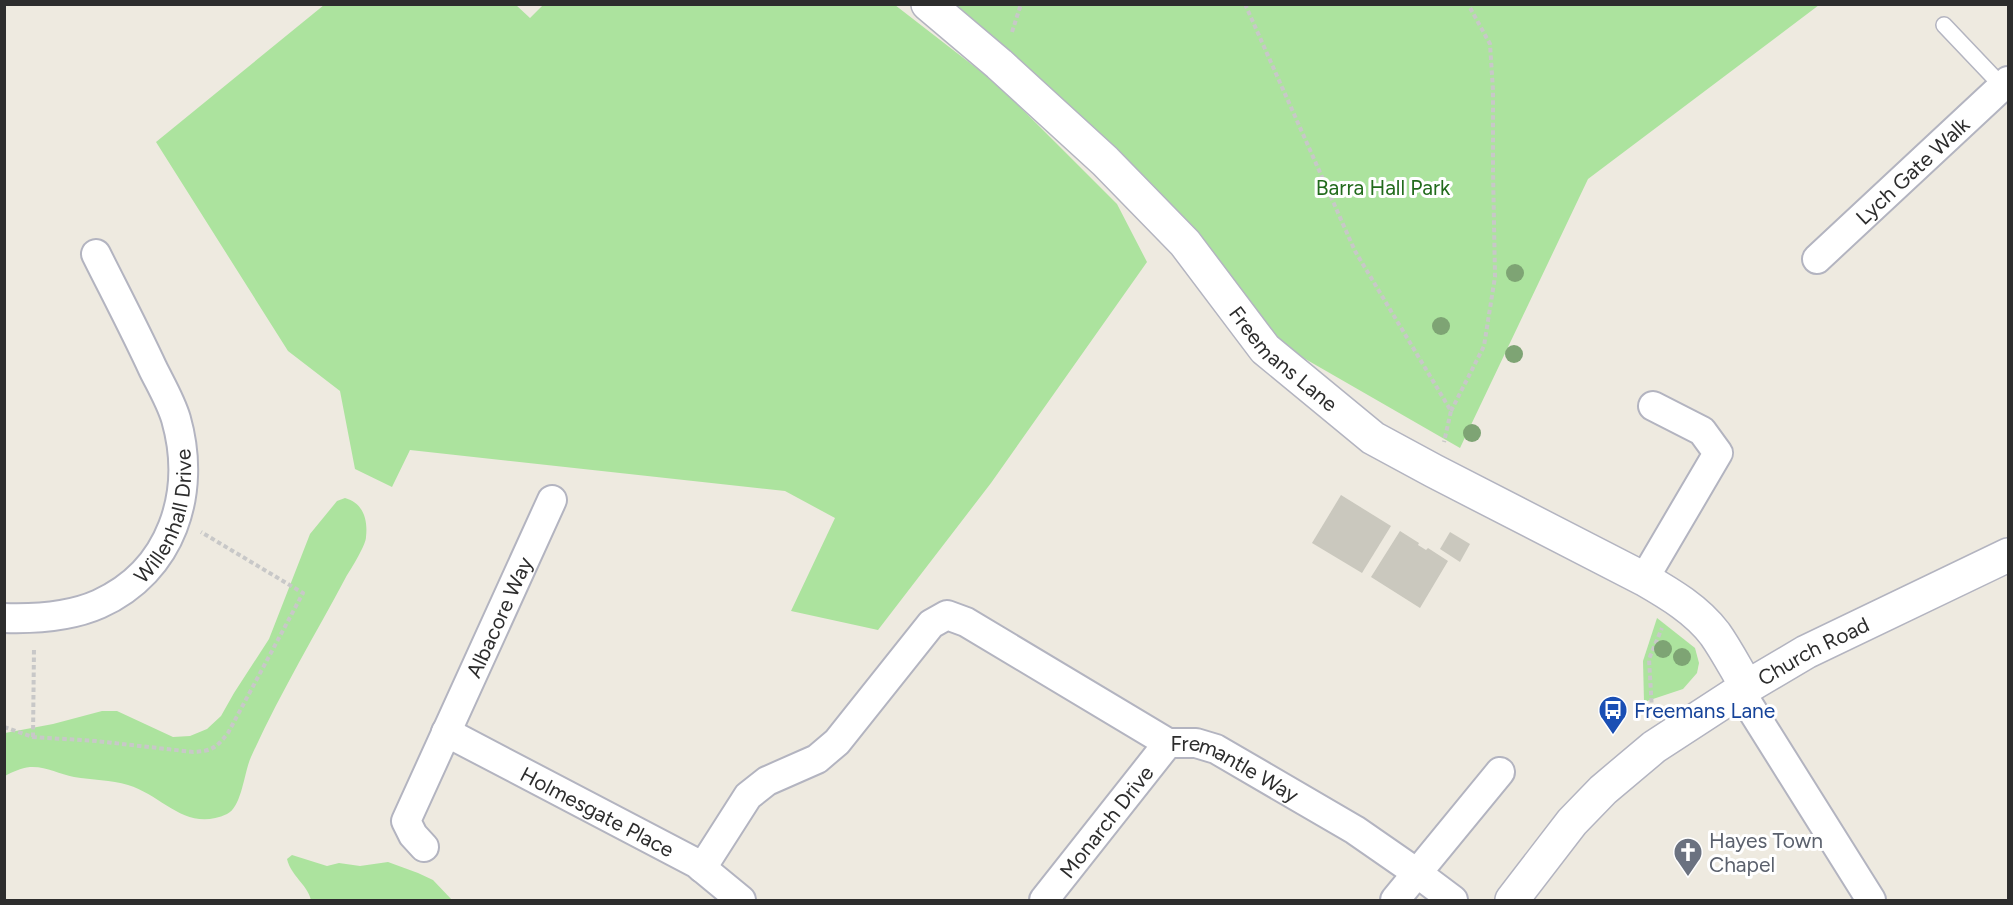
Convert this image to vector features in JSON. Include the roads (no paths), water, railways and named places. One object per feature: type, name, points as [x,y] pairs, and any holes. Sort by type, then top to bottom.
[{"type":"street","name":"Freemans Lane","points":[[928,4],[999,64],[1105,161],[1185,243],[1265,349],[1373,438],[1644,579],[1675,598],[1697,615],[1714,634],[1743,689]]},
{"type":"street","name":"Lych Gate Walk","points":[[1817,259],[2005,83]]},
{"type":"street","name":"Willenhall Drive","points":[[4,618],[34,618],[77,612],[115,596],[145,571],[158,555],[177,517],[183,488],[183,452],[175,417],[96,254]]},
{"type":"street","points":[[1644,579],[1718,453],[1701,431],[1653,406]]},
{"type":"street","name":"Albacore Way","points":[[424,847],[412,835],[406,821],[552,500]]},
{"type":"street","name":"Church Road","points":[[1512,900],[1572,822],[1603,790],[1654,747],[1743,689],[1816,647],[2008,555]]},
{"type":"street","name":"Fremantle Way","points":[[702,868],[748,796],[766,781],[817,759],[837,742],[931,624],[947,615],[966,622],[1168,743],[1196,743],[1216,749],[1355,830],[1453,900]]},
{"type":"street","points":[[1743,689],[1871,900]]},
{"type":"street","name":"Holmesgate Place","points":[[446,732],[696,863],[741,900]]},
{"type":"street","name":"Monarch Drive","points":[[1044,900],[1168,743]]},
{"type":"street","points":[[1395,900],[1500,772]]},
{"type":"lane","points":[[1944,25],[2005,83]]},
{"type":"place","name":"Freemans Lane","points":[[1613,736]]},
{"type":"place","name":"Hayes Town Chapel","points":[[1688,878]]},
{"type":"park label","name":"Barra Hall Park","points":[[1383,187]]}]
